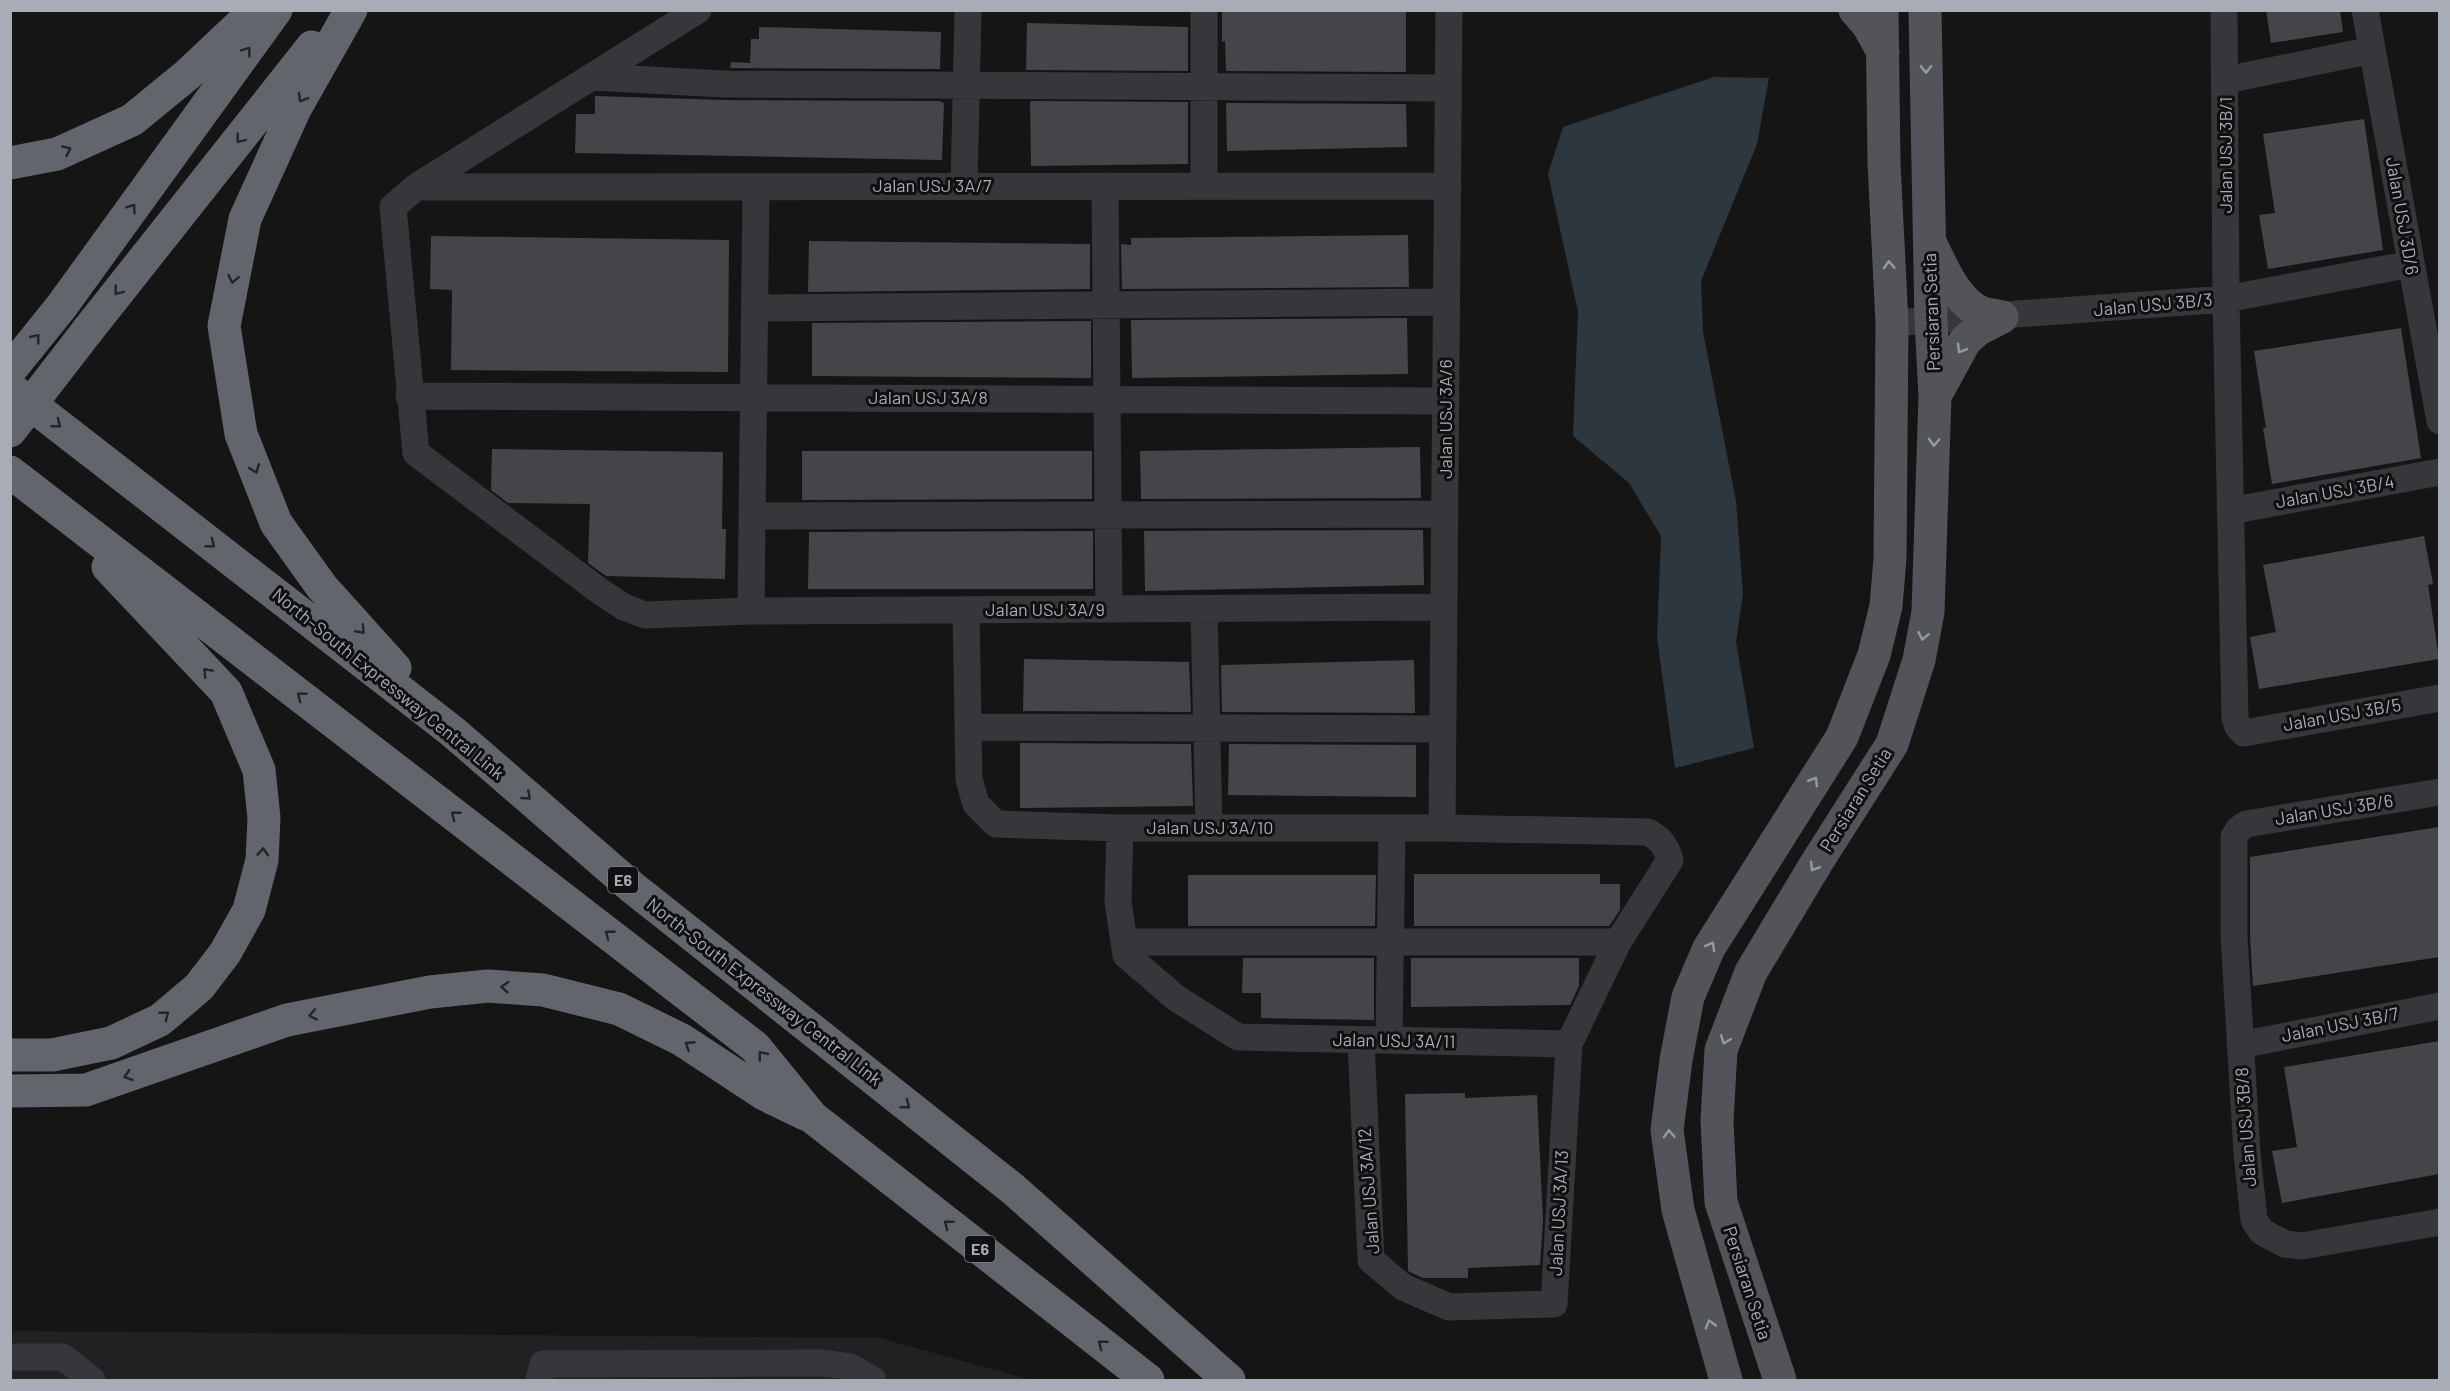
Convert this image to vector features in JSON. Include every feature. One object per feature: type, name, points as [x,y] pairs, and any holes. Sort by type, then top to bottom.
[{"type":"highway","points":[[10,163],[57,154],[132,120],[188,75],[256,10]]},
{"type":"highway","points":[[10,370],[61,307],[276,10]]},
{"type":"highway","points":[[10,431],[341,10]]},
{"type":"highway","points":[[351,10],[296,109],[245,219],[224,326],[241,434],[276,523],[322,587],[453,732]]},
{"type":"highway","name":"North–South Expressway Central Link","points":[[10,388],[453,732],[633,888],[1013,1189],[1229,1380]]},
{"type":"highway","name":"E6","points":[[10,472],[755,1047],[812,1117],[1148,1380]]},
{"type":"highway","points":[[10,1055],[52,1055],[111,1043],[160,1020],[199,987],[225,953],[249,910],[262,860],[264,818],[259,770],[226,692],[49,502]]},
{"type":"highway","points":[[10,1091],[86,1090],[287,1020],[430,992],[488,986],[543,990],[619,1009],[681,1040],[764,1094],[812,1117]]},
{"type":"main road","points":[[1855,10],[1868,25],[1883,52]]},
{"type":"main road","points":[[1726,1380],[1678,1210],[1667,1130],[1676,1060],[1688,997],[1709,948],[1842,737],[1874,655],[1886,606],[1890,558],[1892,323],[1884,164],[1882,10]]},
{"type":"main road","name":"Persiaran Setia","points":[[1780,1380],[1720,1202],[1717,1121],[1721,1050],[1751,972],[1892,744],[1919,660],[1928,612],[1935,396],[1931,320],[1925,10]]},
{"type":"main road","points":[[1930,240],[1940,264],[1968,303],[1981,312],[2002,317]]},
{"type":"main road","points":[[1935,396],[1965,341],[1977,330],[2002,317]]},
{"type":"street","points":[[409,396],[393,207],[416,187],[698,10]]},
{"type":"street","points":[[964,186],[968,10]]},
{"type":"street","points":[[1204,10],[1204,186]]},
{"type":"street","name":"Jalan USJ 3A/6","points":[[1442,828],[1449,10]]},
{"type":"street","name":"Jalan USJ 3B/1","points":[[2224,10],[2226,299],[2235,718],[2238,727],[2244,733]]},
{"type":"street","name":"Jalan USJ 3D/6","points":[[2365,10],[2439,421]]},
{"type":"street","points":[[2226,80],[2372,50]]},
{"type":"street","points":[[593,77],[724,84],[1448,88]]},
{"type":"street","points":[[1105,186],[1109,609]]},
{"type":"street","name":"Jalan USJ 3A/7","points":[[416,187],[1448,186]]},
{"type":"street","points":[[751,611],[756,187]]},
{"type":"street","name":"Jalan USJ 3B/3","points":[[1892,323],[2002,317],[2226,299],[2411,264]]},
{"type":"street","points":[[755,308],[1446,302]]},
{"type":"street","name":"Jalan USJ 3A/8","points":[[409,396],[1446,401]]},
{"type":"street","name":"Jalan USJ 3A/9","points":[[409,396],[416,453],[601,592],[624,607],[645,615],[751,611],[1444,607]]},
{"type":"street","name":"Jalan USJ 3B/4","points":[[2230,511],[2439,472]]},
{"type":"street","points":[[752,516],[1445,514]]},
{"type":"street","points":[[1204,609],[1209,827]]},
{"type":"street","name":"Jalan USJ 3A/10","points":[[966,610],[969,778],[976,804],[996,824],[1120,828],[1442,828],[1648,832],[1659,838],[1670,860],[1618,942]]},
{"type":"street","name":"Jalan USJ 3B/5","points":[[2244,733],[2439,698]]},
{"type":"street","points":[[968,727],[1443,729]]},
{"type":"street","name":"Jalan USJ 3B/6","points":[[2234,837],[2246,824],[2439,792]]},
{"type":"street","name":"Jalan USJ 3A/11","points":[[1120,828],[1119,902],[1126,955],[1176,998],[1238,1037],[1569,1044]]},
{"type":"street","points":[[1389,1040],[1392,828]]},
{"type":"street","name":"Jalan USJ 3B/8","points":[[2234,837],[2234,936],[2254,1220],[2262,1232],[2285,1244],[2302,1246],[2439,1222]]},
{"type":"street","points":[[1124,942],[1618,942],[1569,1044]]},
{"type":"street","name":"Jalan USJ 3B/7","points":[[2240,1045],[2439,1006]]},
{"type":"street","name":"Jalan USJ 3A/12","points":[[1361,1041],[1371,1260],[1403,1287],[1449,1307],[1476,1306]]},
{"type":"street","name":"Jalan USJ 3A/13","points":[[1476,1306],[1554,1304],[1569,1044]]},
{"type":"street","points":[[10,1357],[63,1357],[92,1380]]},
{"type":"street","points":[[539,1380],[543,1364],[823,1363],[851,1367],[873,1380]]},
{"type":"shaded area","points":[[1714,77],[1769,78],[1757,144],[1701,281],[1703,332],[1736,501],[1743,594],[1736,642],[1754,748],[1675,768],[1657,638],[1661,536],[1629,483],[1573,436],[1578,311],[1548,174],[1563,127]]},
{"type":"shaded area","points":[[11,1331],[880,1338],[1032,1380],[11,1380]]},
{"type":"building","points":[[1222,10],[1406,10],[1406,70],[1405,72],[1226,71],[1225,41],[1222,42]]},
{"type":"building","points":[[2266,10],[2340,10],[2343,32],[2271,43]]},
{"type":"building","points":[[1027,23],[1188,27],[1188,71],[1026,70]]},
{"type":"building","points":[[759,27],[941,32],[940,69],[730,68],[731,62],[750,63],[751,39],[759,39]]},
{"type":"building","points":[[595,96],[724,100],[939,101],[944,103],[942,160],[575,153],[576,114],[595,114]]},
{"type":"building","points":[[1030,101],[1188,102],[1188,164],[1031,166]]},
{"type":"building","points":[[1226,103],[1406,104],[1407,147],[1227,151]]},
{"type":"building","points":[[2364,119],[2383,250],[2268,269],[2259,215],[2275,213],[2263,134]]},
{"type":"building","points":[[1408,235],[1409,287],[1122,289],[1121,244],[1131,245],[1131,238]]},
{"type":"building","points":[[431,236],[729,240],[728,372],[451,370],[452,290],[430,289]]},
{"type":"building","points":[[809,241],[1090,244],[1090,289],[808,292]]},
{"type":"building","points":[[1407,318],[1408,374],[1132,378],[1131,320]]},
{"type":"building","points":[[1091,321],[1091,378],[812,376],[812,323]]},
{"type":"building","points":[[2401,328],[2421,458],[2272,484],[2254,351]]},
{"type":"building","points":[[1420,447],[1421,498],[1141,499],[1140,451]]},
{"type":"building","points":[[492,449],[723,452],[722,529],[726,529],[725,579],[606,576],[588,563],[590,504],[508,503],[491,490]]},
{"type":"building","points":[[802,451],[1092,451],[1092,499],[802,500]]},
{"type":"building","points":[[1423,530],[1424,585],[1145,591],[1144,531]]},
{"type":"building","points":[[1093,531],[1093,589],[808,589],[809,532]]},
{"type":"building","points":[[2424,536],[2433,584],[2428,585],[2439,659],[2259,689],[2250,637],[2276,632],[2263,565]]},
{"type":"building","points":[[1024,659],[1189,662],[1191,712],[1023,711]]},
{"type":"building","points":[[1414,660],[1415,713],[1222,712],[1221,665]]},
{"type":"building","points":[[1020,743],[1191,744],[1193,806],[1020,808]]},
{"type":"building","points":[[1229,744],[1416,745],[1416,797],[1228,795]]},
{"type":"building","points":[[2439,827],[2439,957],[2253,986],[2250,936],[2250,857]]},
{"type":"building","points":[[1414,874],[1600,874],[1600,884],[1620,884],[1620,910],[1609,926],[1414,926]]},
{"type":"building","points":[[1188,875],[1376,875],[1375,926],[1188,926]]},
{"type":"building","points":[[1243,958],[1374,958],[1374,1020],[1261,1018],[1261,993],[1242,993]]},
{"type":"building","points":[[1411,958],[1579,958],[1579,986],[1570,1005],[1411,1007]]},
{"type":"building","points":[[2439,1041],[2439,1174],[2282,1203],[2272,1151],[2297,1147],[2284,1067]]},
{"type":"building","points":[[1465,1093],[1465,1098],[1537,1095],[1543,1220],[1540,1265],[1468,1268],[1468,1278],[1423,1278],[1408,1271],[1405,1094]]}]
